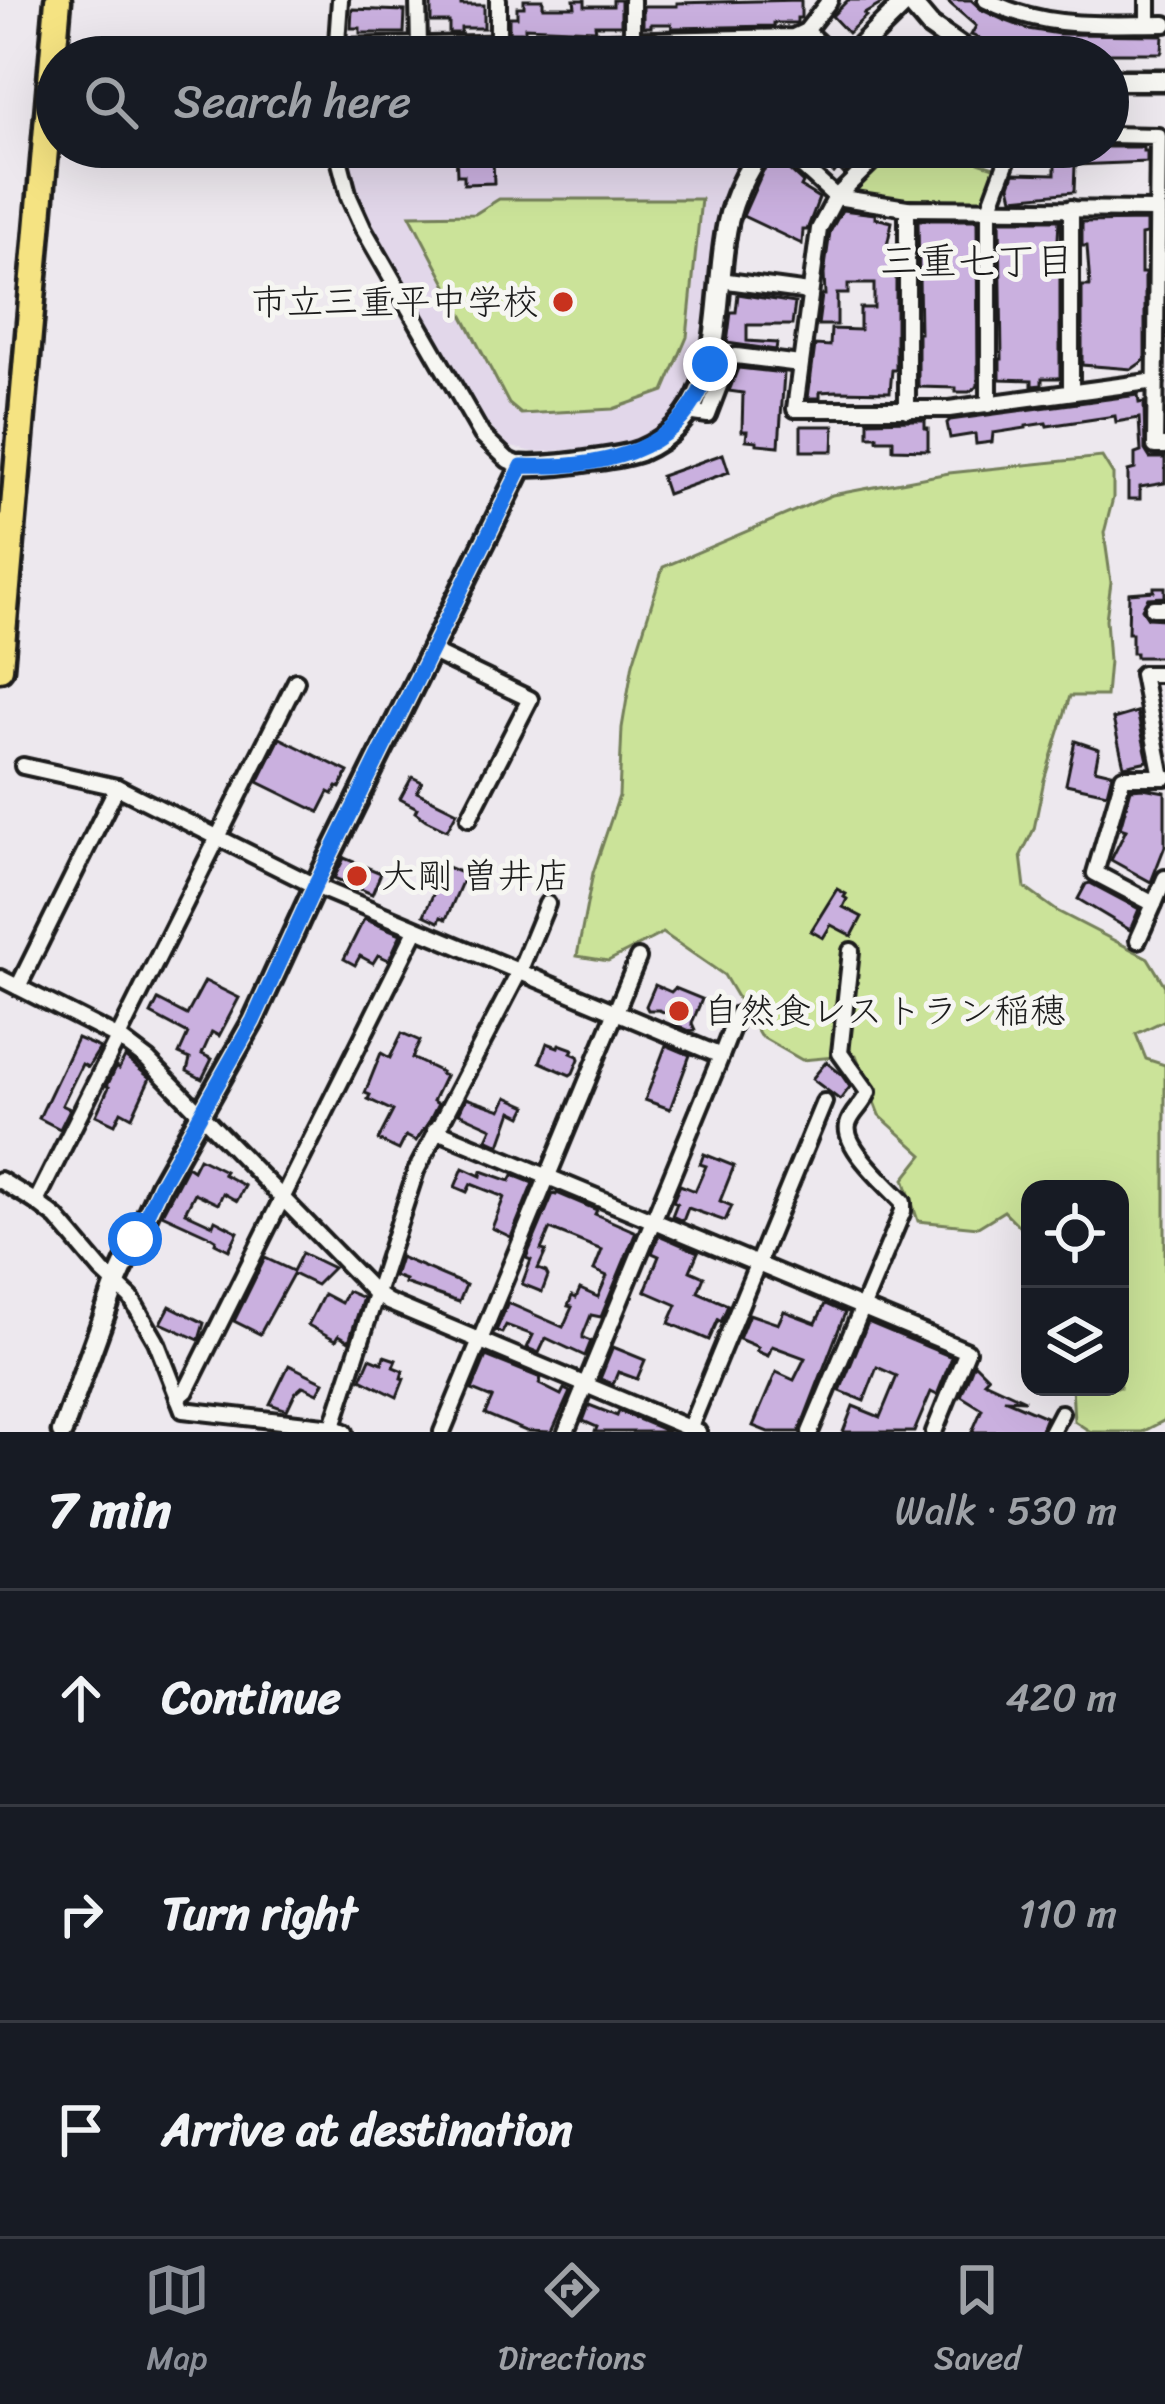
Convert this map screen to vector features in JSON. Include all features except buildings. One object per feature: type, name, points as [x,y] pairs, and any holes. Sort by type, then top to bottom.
[{"type":"highway","points":[[55,36],[58,0]]},
{"type":"highway","points":[[0,668],[43,168]]},
{"type":"street","points":[[337,36],[340,0]]},
{"type":"street","points":[[418,0],[419,36]]},
{"type":"street","points":[[498,0],[498,36]]},
{"type":"street","points":[[632,0],[632,36]]},
{"type":"street","points":[[796,36],[806,31],[830,0]]},
{"type":"street","points":[[871,36],[908,0],[945,36]]},
{"type":"street","points":[[986,0],[1053,22],[1165,24]]},
{"type":"street","points":[[1148,0],[1148,24]]},
{"type":"street","points":[[806,31],[811,36]]},
{"type":"street","points":[[1129,80],[1165,80]]},
{"type":"street","points":[[1129,135],[1158,136],[1161,309],[1155,446],[1165,446]]},
{"type":"street","points":[[341,168],[363,228],[464,407],[508,460],[522,466],[550,467],[638,452],[662,438],[687,412],[704,385],[710,364],[732,206],[750,168]]},
{"type":"street","points":[[805,168],[836,196],[908,208],[1159,207]]},
{"type":"street","points":[[865,168],[836,196],[815,238],[795,409],[989,405],[1159,385]]},
{"type":"street","points":[[989,405],[989,209],[1004,168]]},
{"type":"street","points":[[907,410],[908,208]]},
{"type":"street","points":[[1071,208],[1071,392]]},
{"type":"street","points":[[720,280],[809,292]]},
{"type":"street","points":[[687,412],[708,415],[729,360],[736,356],[800,364]]},
{"type":"street","points":[[62,1432],[116,1283],[160,1186],[253,1021],[522,466]]},
{"type":"street","points":[[430,651],[530,699],[469,818]]},
{"type":"street","points":[[1154,904],[1095,872],[1123,777],[1164,777],[1142,674],[1165,674]]},
{"type":"street","points":[[36,1202],[296,681]]},
{"type":"street","points":[[23,766],[117,787],[315,886],[721,1056]]},
{"type":"street","points":[[18,987],[117,787]]},
{"type":"street","points":[[1138,940],[1165,878]]},
{"type":"street","points":[[0,1180],[57,1219],[131,1298],[156,1341],[183,1410],[336,1430],[416,1172],[519,972],[548,904]]},
{"type":"street","points":[[178,1398],[186,1391],[416,930]]},
{"type":"street","points":[[810,1432],[903,1211],[903,1202],[848,1136],[849,1120],[868,1093],[840,1053],[851,951]]},
{"type":"street","points":[[442,1432],[638,958]]},
{"type":"street","points":[[0,978],[119,1038],[148,1060],[388,1302],[692,1431],[824,1102]]},
{"type":"street","points":[[566,1432],[737,1016]]},
{"type":"street","points":[[435,1130],[967,1351],[934,1432]]},
{"type":"street","points":[[1051,1432],[1061,1413]]},
{"type":"shaded area","name":"市立三重平中学校","points":[[349,168],[740,168],[723,205],[715,240],[702,364],[693,386],[673,415],[646,436],[613,447],[534,452],[511,447],[491,428],[355,193]]},
{"type":"green space","points":[[876,168],[997,168],[988,198],[981,201],[907,201],[859,193],[856,188]]},
{"type":"green space","points":[[499,199],[701,199],[687,337],[664,391],[613,409],[521,414],[509,404],[410,215],[475,214]]},
{"type":"green space","points":[[1102,457],[1113,475],[1104,533],[1111,582],[1106,696],[1070,696],[1034,829],[1021,855],[1025,888],[1057,911],[1148,958],[1165,986],[1165,1020],[1136,1034],[1146,1059],[1165,1065],[1165,1420],[1142,1432],[1091,1432],[1074,1421],[1073,1396],[1129,1396],[1129,1180],[1021,1180],[1021,1228],[1004,1211],[978,1227],[918,1221],[904,1179],[923,1155],[879,1115],[856,1055],[802,1060],[760,1036],[724,975],[663,933],[608,961],[577,956],[593,873],[619,796],[622,728],[633,663],[663,567],[832,495],[949,473]]},
{"type":"place","name":"市立三重平中学校","points":[[563,302]]},
{"type":"place","name":"大剛 曽井店","points":[[357,876]]},
{"type":"place","name":"自然食レストラン稲穂","points":[[679,1011]]},
{"type":"district","name":"三重七丁目","points":[[977,260]]},
{"type":"route","points":[[135,1239],[253,1021],[522,466],[550,467],[638,452],[662,438],[687,412],[704,385],[710,364]]}]
